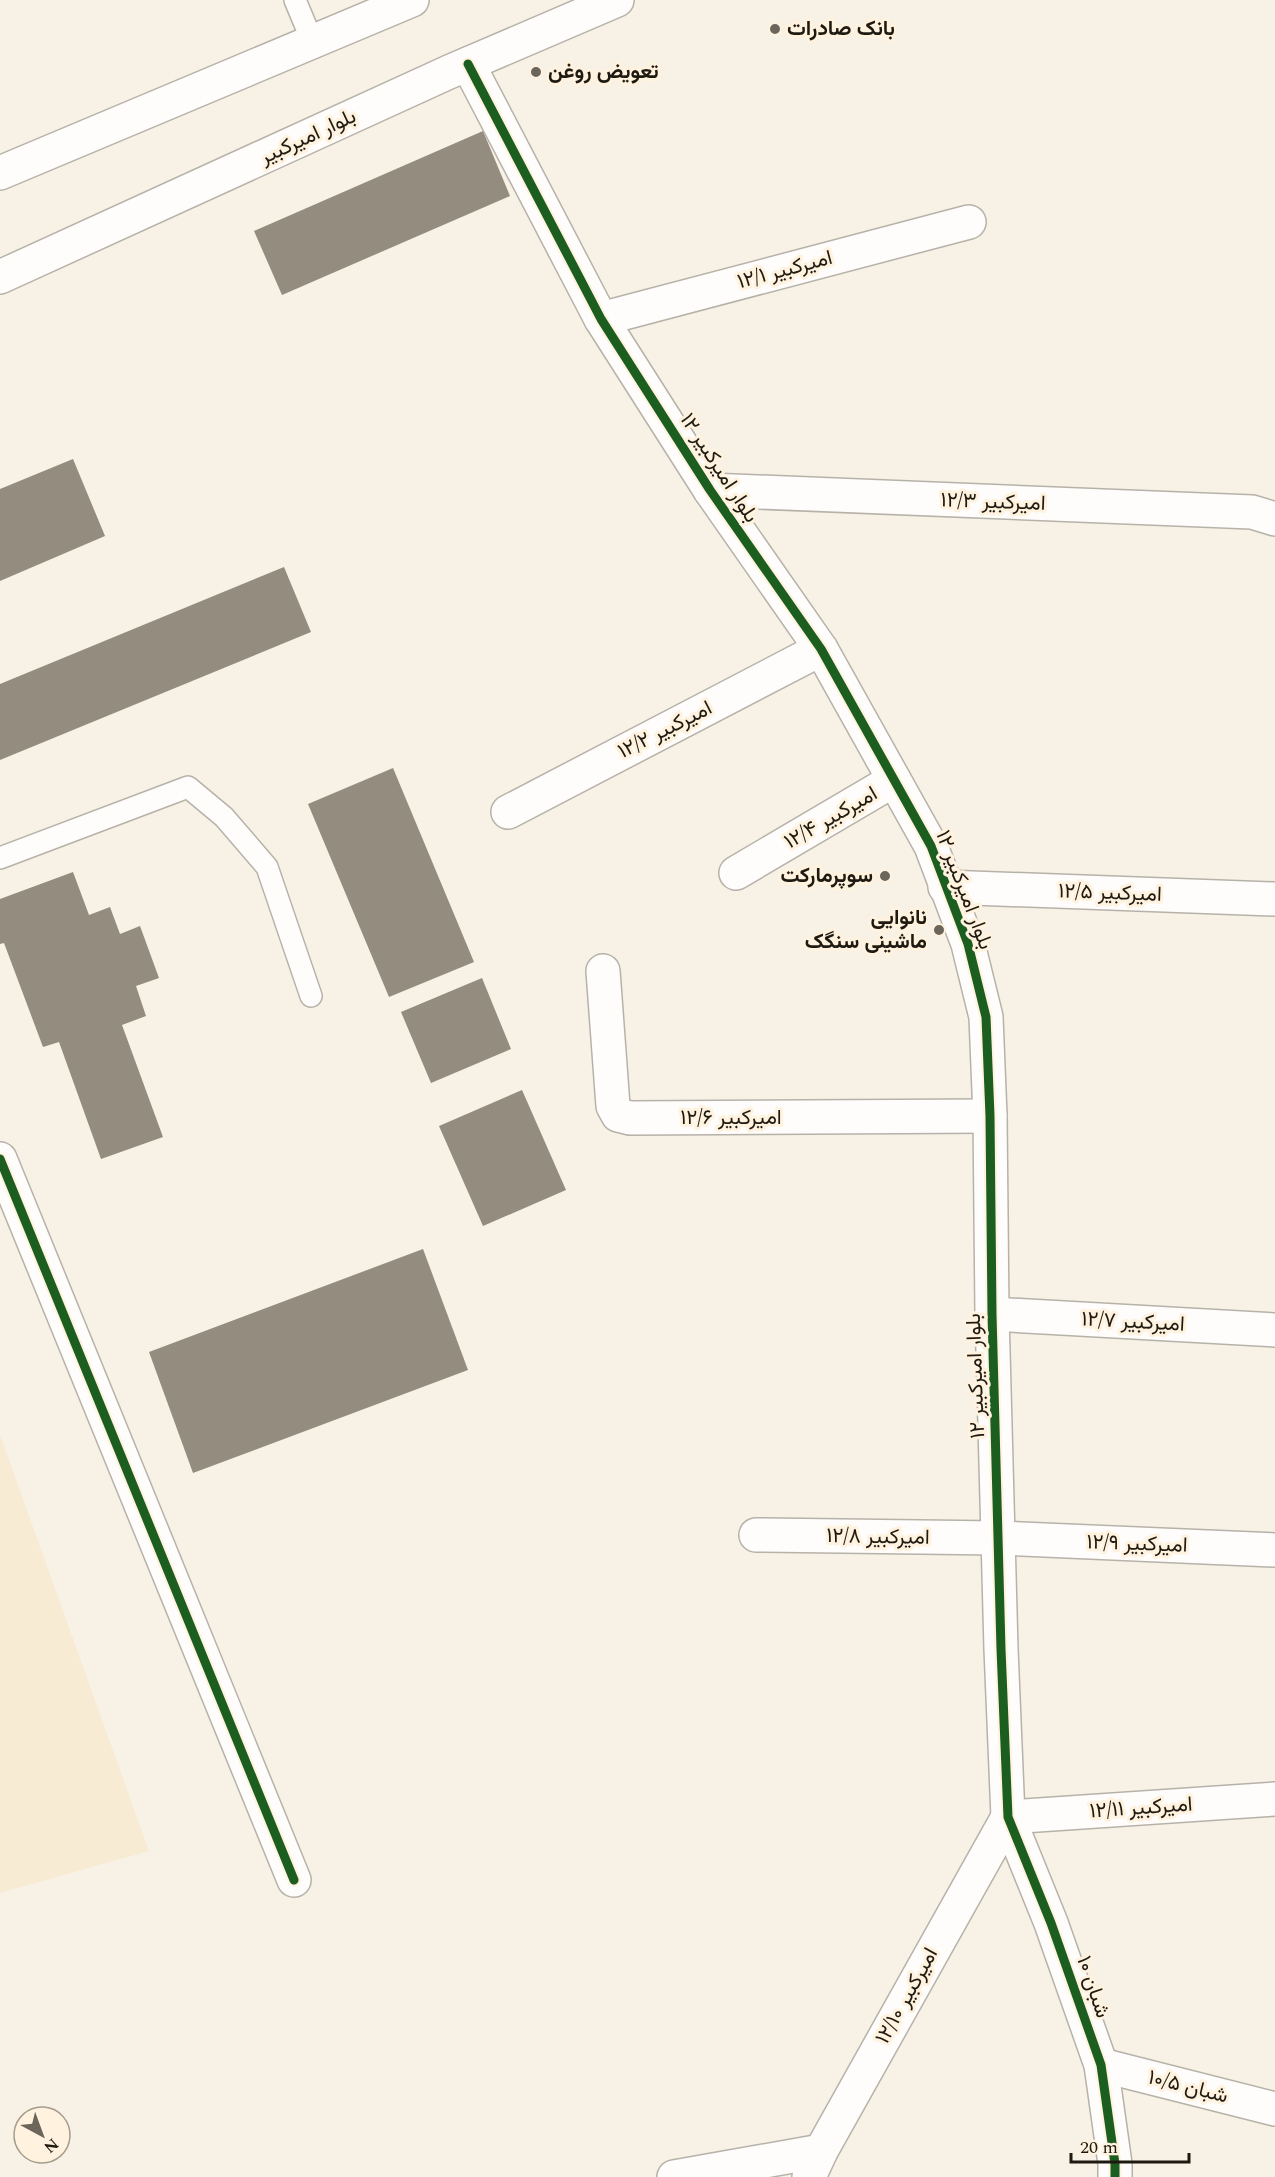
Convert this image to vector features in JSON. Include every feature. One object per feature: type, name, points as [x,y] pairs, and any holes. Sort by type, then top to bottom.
[{"type":"street","points":[[0,173],[412,0]]},
{"type":"street","name":"بلوار امیرکبیر","points":[[0,277],[468,64],[617,0]]},
{"type":"street","name":"۱۲ بلوار امیرکبیر","points":[[468,64],[602,319],[710,490],[821,649],[931,846],[968,944],[986,1017],[1001,1649],[1008,1817]]},
{"type":"street","name":"۱۲/۱ امیرکبیر","points":[[602,319],[969,222]]},
{"type":"street","name":"۱۲/۳ امیرکبیر","points":[[710,490],[1252,512],[1275,519]]},
{"type":"street","name":"۱۲/۲ امیرکبیر","points":[[508,812],[821,649]]},
{"type":"street","name":"۱۲/۴ امیرکبیر","points":[[736,873],[894,780]]},
{"type":"street","name":"۱۲/۵ امیرکبیر","points":[[945,887],[1275,899]]},
{"type":"street","name":"۱۲/۶ امیرکبیر","points":[[603,971],[613,1106],[618,1115],[630,1119],[990,1116]]},
{"type":"street","points":[[0,1159],[294,1880]]},
{"type":"street","name":"۱۲/۷ امیرکبیر","points":[[992,1314],[1275,1330]]},
{"type":"street","name":"۱۲/۸ امیرکبیر","points":[[756,1536],[999,1538]]},
{"type":"street","name":"۱۲/۹ امیرکبیر","points":[[999,1538],[1275,1550]]},
{"type":"street","name":"۱۲/۱۱ امیرکبیر","points":[[1008,1817],[1275,1799]]},
{"type":"street","name":"۱۰ شبان","points":[[1008,1817],[1051,1923],[1101,2065],[1115,2164],[1114,2177]]},
{"type":"street","name":"۱۲/۱۰ امیرکبیر","points":[[815,2164],[1008,1817]]},
{"type":"street","name":"۱۰/۵ شبان","points":[[1101,2065],[1275,2109]]},
{"type":"street","points":[[674,2177],[815,2164]]},
{"type":"lane","points":[[295,0],[313,43]]},
{"type":"lane","points":[[0,858],[188,787],[224,817],[267,867],[311,996]]},
{"type":"shaded area","points":[[0,1435],[149,1851],[0,1893]]},
{"type":"building","points":[[483,131],[510,196],[282,295],[254,231]]},
{"type":"building","points":[[73,459],[105,536],[0,581],[0,489]]},
{"type":"building","points":[[284,567],[311,632],[0,760],[0,684]]},
{"type":"building","points":[[393,768],[474,962],[389,997],[308,804]]},
{"type":"building","points":[[73,872],[89,915],[110,907],[120,934],[140,926],[159,978],[136,986],[146,1016],[122,1025],[163,1137],[101,1159],[59,1042],[43,1047],[4,943],[0,944],[0,899]]},
{"type":"building","points":[[482,978],[511,1049],[431,1083],[401,1012]]},
{"type":"building","points":[[522,1090],[566,1190],[483,1226],[439,1126]]},
{"type":"building","points":[[423,1249],[468,1370],[193,1473],[149,1352]]},
{"type":"cycle path","points":[[468,64],[601,319],[710,490],[821,649],[931,846],[968,944],[986,1017],[1001,1649],[1008,1817],[1051,1923],[1101,2065],[1115,2177]]},
{"type":"cycle path","points":[[0,1159],[294,1880]]},
{"type":"place","name":"بانک صادرات","points":[[775,29]]},
{"type":"place","name":"تعویض روغن","points":[[536,72]]},
{"type":"place","name":"سوپرمارکت","points":[[885,876]]},
{"type":"place","name":"نانوایی ماشینی سنگک","points":[[939,930]]}]
